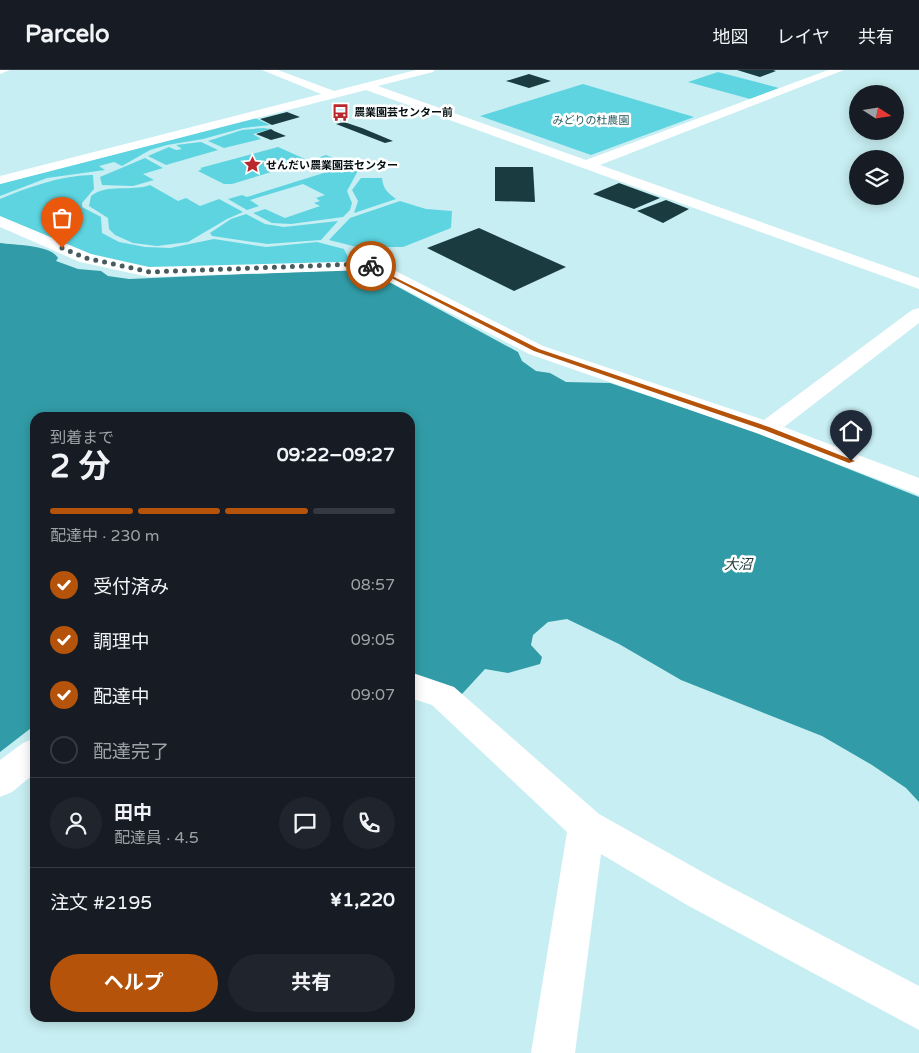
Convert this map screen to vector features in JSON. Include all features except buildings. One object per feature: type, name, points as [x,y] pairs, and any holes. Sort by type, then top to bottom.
[{"type":"street","points":[[0,71],[4,70]]},
{"type":"street","points":[[268,70],[332,94]]},
{"type":"street","points":[[0,180],[428,70]]},
{"type":"street","points":[[586,165],[838,70]]},
{"type":"street","points":[[366,86],[919,284]]},
{"type":"street","points":[[0,221],[86,258],[150,272],[370,265],[536,350],[767,429],[919,487]]},
{"type":"street","points":[[767,429],[919,314]]},
{"type":"street","points":[[415,687],[443,696],[586,826],[701,892],[919,1009]]},
{"type":"street","points":[[0,781],[30,757]]},
{"type":"street","points":[[553,1053],[586,826]]},
{"type":"green space","points":[[718,72],[779,88],[750,99],[688,82]]},
{"type":"green space","name":"みどりの杜農園","points":[[583,84],[694,117],[591,155],[480,116]]},
{"type":"green space","points":[[255,118],[270,125],[243,128],[203,139],[167,145],[150,150],[122,166],[114,162],[99,166],[105,170],[47,178],[0,196],[0,184]]},
{"type":"green space","points":[[271,129],[253,134],[261,139],[224,148],[208,141],[242,130]]},
{"type":"green space","points":[[201,142],[218,150],[166,165],[148,156],[169,147],[176,150],[182,149],[176,145]]},
{"type":"green space","points":[[278,147],[305,159],[302,160],[304,162],[232,184],[224,184],[198,171],[202,169],[200,168]]},
{"type":"green space","points":[[326,155],[352,166],[360,167],[347,191],[352,203],[350,210],[343,217],[291,224],[272,223],[253,213],[265,209],[285,218],[320,206],[314,203],[320,201],[316,198],[325,195],[303,184],[250,200],[259,206],[247,210],[228,199],[242,195],[247,197],[330,171],[313,163],[319,161],[315,159]]},
{"type":"green space","points":[[145,158],[163,168],[143,174],[154,180],[133,186],[102,185],[100,177]]},
{"type":"green space","points":[[93,175],[94,189],[82,203],[82,207],[101,217],[102,233],[119,242],[145,247],[170,248],[214,239],[266,247],[317,242],[344,249],[350,261],[344,263],[159,270],[89,257],[0,217],[0,199],[22,190],[67,177]]},
{"type":"green space","points":[[361,178],[382,178],[386,190],[396,199],[354,213],[358,201],[352,190]]},
{"type":"green space","points":[[150,185],[178,201],[186,198],[200,206],[219,199],[243,212],[227,219],[188,242],[157,246],[133,243],[115,235],[109,229],[108,218],[89,206],[91,196],[98,192]]},
{"type":"green space","points":[[400,201],[426,209],[452,211],[451,228],[403,247],[357,247],[329,240],[350,218]]},
{"type":"green space","points":[[246,214],[265,224],[284,227],[338,221],[321,240],[267,244],[212,236],[210,233],[231,219]]},
{"type":"water","name":"大沼","points":[[0,243],[41,248],[54,254],[58,258],[56,261],[78,269],[101,271],[108,276],[129,279],[365,269],[518,352],[522,361],[536,371],[550,373],[566,382],[610,383],[753,431],[919,497],[919,802],[906,788],[872,765],[822,736],[681,680],[619,644],[567,619],[548,622],[533,635],[531,645],[542,657],[540,664],[508,673],[485,669],[462,694],[415,679],[415,412],[30,412],[30,729],[0,752]]},
{"type":"way so far","points":[[62,248],[86,258],[137,270],[161,273],[360,264],[371,266]]},
{"type":"place","name":"農業園芸センター前","points":[[340,112]]},
{"type":"place","name":"せんだい農業園芸センター","points":[[252,165]]},
{"type":"route","points":[[371,266],[377,267],[536,350],[767,429],[851,461]]}]
